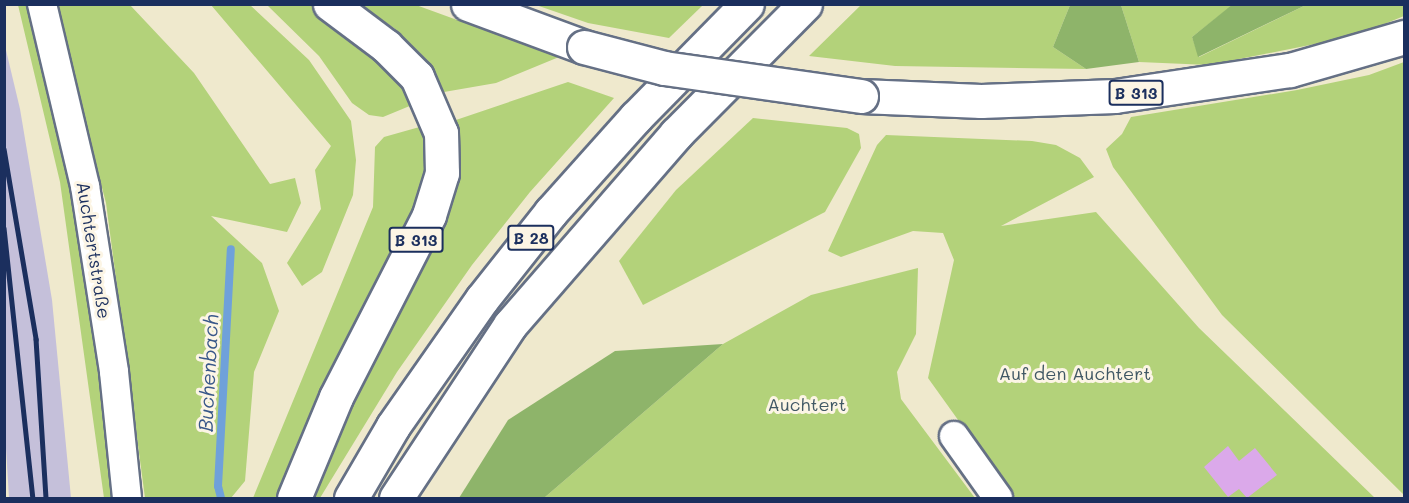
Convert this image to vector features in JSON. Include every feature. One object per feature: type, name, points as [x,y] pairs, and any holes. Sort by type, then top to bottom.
[{"type":"main road","name":"B 313","points":[[294,498],[336,397],[429,214],[442,173],[441,133],[417,77],[386,46],[330,4]]},
{"type":"main road","name":"B 313","points":[[468,4],[584,47],[675,70],[861,96],[981,101],[1115,96],[1290,70],[1404,37]]},
{"type":"main road","name":"B 28","points":[[351,498],[393,426],[482,300],[551,212],[636,117],[747,4]]},
{"type":"main road","name":"B 28","points":[[396,498],[510,325],[676,134],[805,4]]},
{"type":"street","name":"Auchtertstraße","points":[[42,4],[85,186],[114,372],[127,498]]},
{"type":"street","points":[[954,436],[998,498]]},
{"type":"shaded area","points":[[5,46],[20,109],[52,300],[71,498],[9,498],[4,414]]},
{"type":"green space","points":[[1233,4],[1306,5],[1198,57],[1192,37]]},
{"type":"green space","points":[[18,5],[29,5],[71,181],[85,258],[112,498],[104,498],[60,182]]},
{"type":"green space","points":[[54,5],[130,5],[194,73],[270,184],[295,178],[301,203],[287,232],[211,216],[262,263],[279,311],[254,372],[245,481],[231,498],[145,498],[106,203]]},
{"type":"green space","points":[[211,5],[250,5],[309,60],[351,121],[356,160],[353,195],[322,272],[302,286],[287,263],[321,209],[315,170],[331,146]]},
{"type":"green space","points":[[267,5],[315,5],[376,49],[417,103],[383,117],[369,115],[352,103],[319,56]]},
{"type":"green space","points":[[360,5],[416,5],[559,57],[496,83],[444,92],[425,58],[394,28]]},
{"type":"green space","points":[[536,5],[703,5],[669,38],[588,23]]},
{"type":"green space","points":[[861,5],[1070,5],[1053,47],[1086,69],[895,66],[809,56]]},
{"type":"green space","points":[[1070,5],[1121,5],[1139,62],[1086,69],[1053,47]]},
{"type":"green space","points":[[1121,5],[1233,5],[1192,37],[1199,57],[1306,5],[1404,5],[1404,16],[1355,36],[1209,65],[1139,62]]},
{"type":"green space","points":[[1404,62],[1403,494],[1222,315],[1113,167],[1106,149],[1122,134],[1131,117],[1297,90],[1369,75]]},
{"type":"green space","points":[[568,82],[614,98],[530,192],[472,265],[397,372],[320,498],[307,498],[453,121]]},
{"type":"green space","points":[[753,118],[847,128],[859,134],[861,148],[825,212],[643,305],[619,261],[676,190]]},
{"type":"green space","points":[[423,126],[425,178],[417,207],[320,390],[279,498],[253,498],[373,207],[375,147],[384,137]]},
{"type":"green space","name":"Auf den Auchtert","points":[[886,135],[1032,141],[1056,145],[1080,158],[1094,177],[1001,226],[1096,212],[1199,328],[1375,498],[1014,498],[928,378],[954,260],[943,233],[913,231],[841,257],[828,251],[877,145]]},
{"type":"green space","name":"Auchtert","points":[[918,268],[916,334],[897,372],[901,399],[975,498],[544,498],[723,344],[811,295]]},
{"type":"green space","points":[[723,344],[544,498],[459,498],[508,420],[615,351]]},
{"type":"building","points":[[1228,446],[1239,461],[1255,448],[1277,475],[1247,498],[1239,489],[1228,497],[1204,467]]},
{"type":"waterway","name":"Buchenbach","points":[[221,498],[218,486],[231,249]]},
{"type":"railway","points":[[4,149],[36,339],[46,498]]},
{"type":"railway","points":[[4,228],[33,498]]}]
